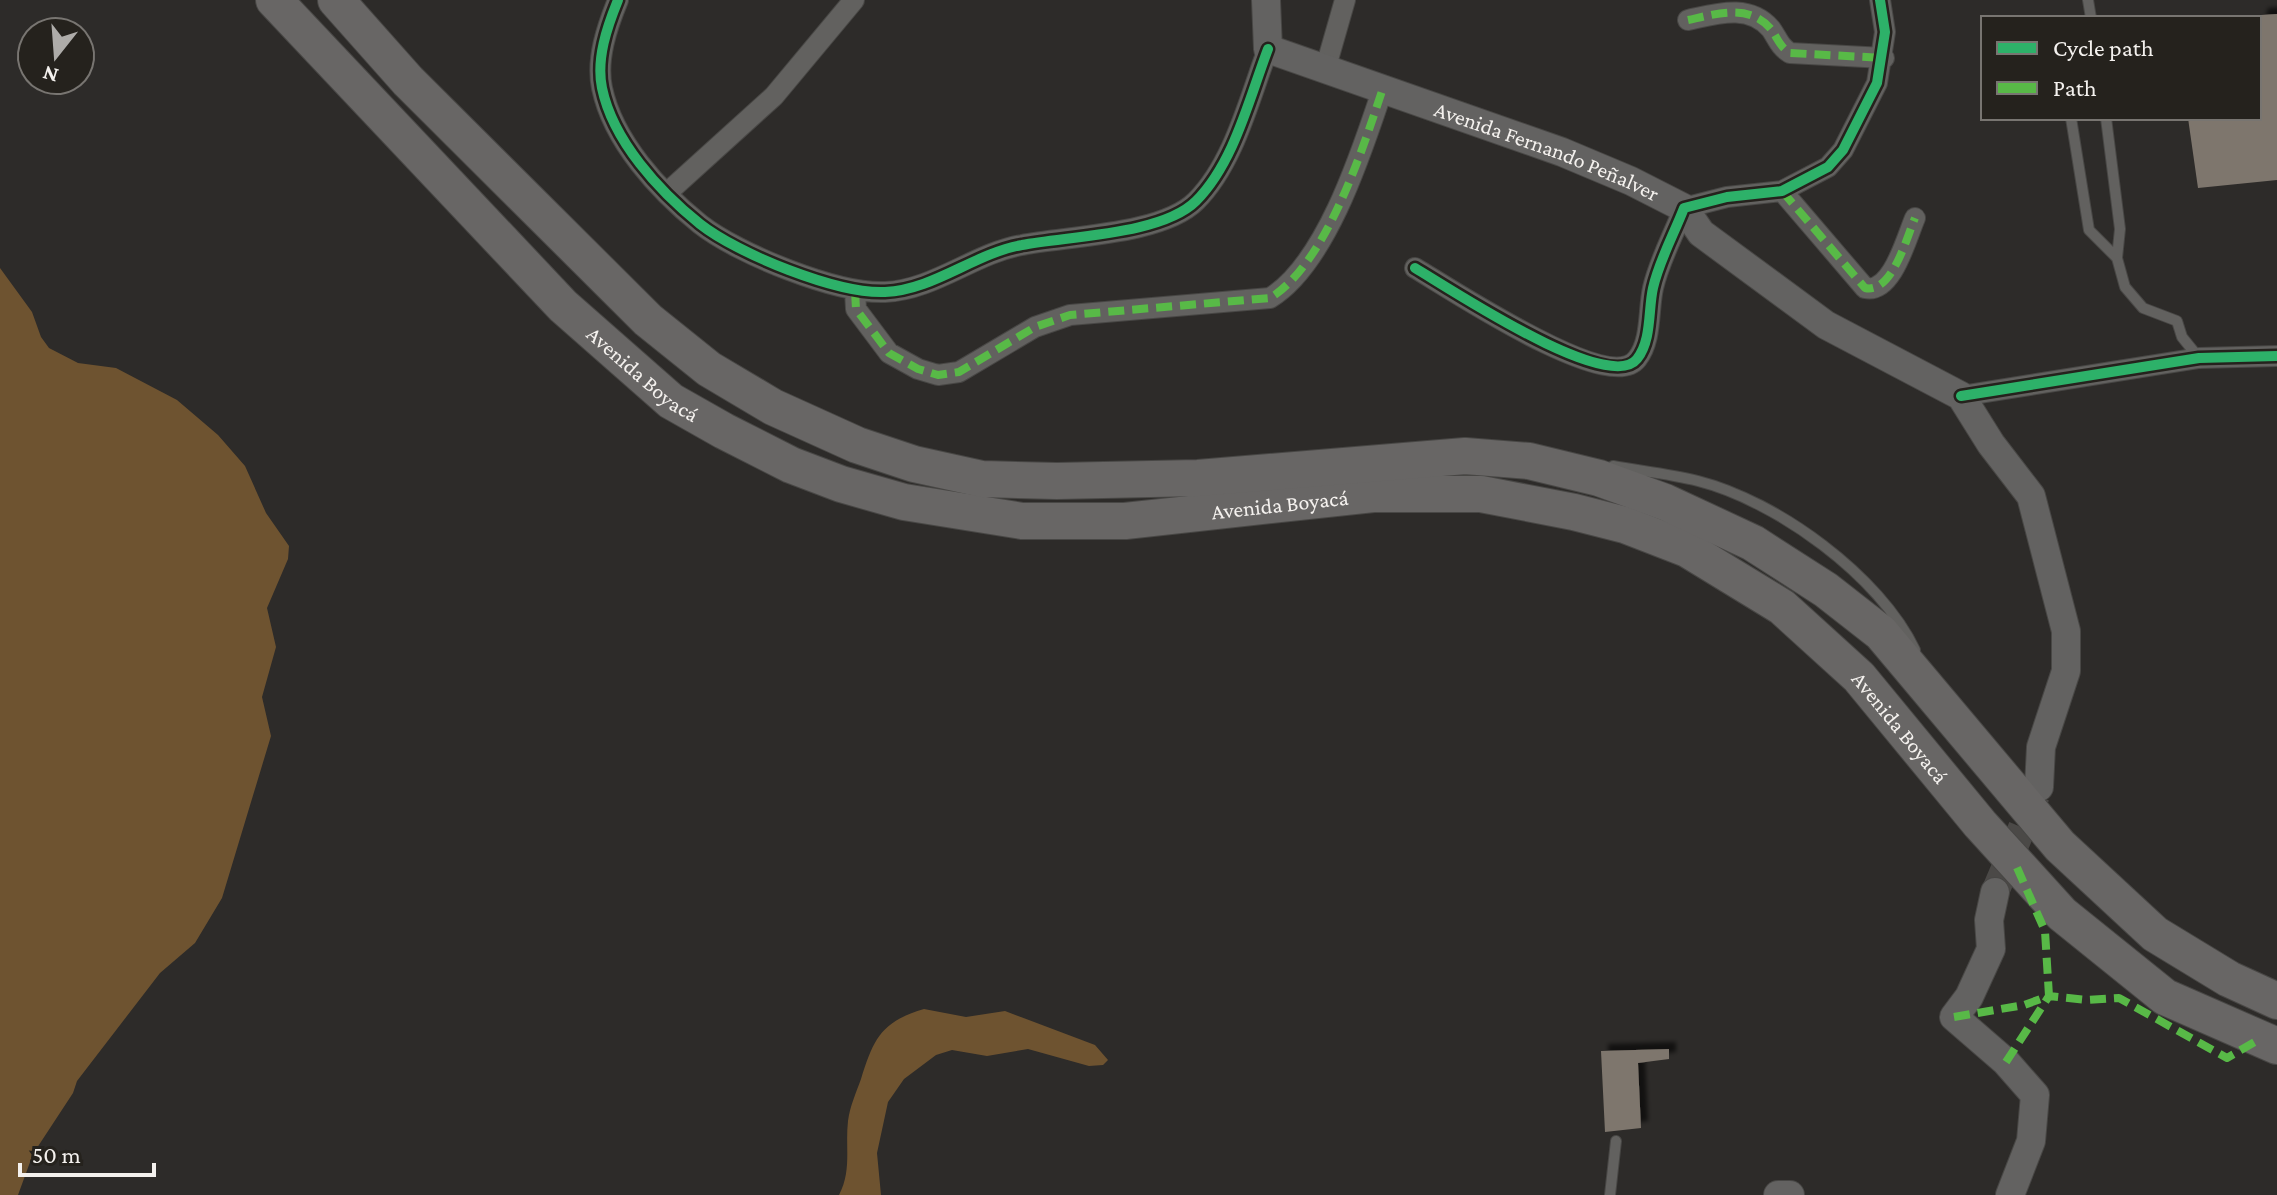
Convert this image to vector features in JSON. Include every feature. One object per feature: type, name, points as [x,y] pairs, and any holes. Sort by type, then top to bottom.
[{"type":"highway","name":"Avenida Boyacá","points":[[274,0],[563,306],[671,401],[724,431],[791,465],[841,484],[904,502],[1022,521],[1125,521],[1373,494],[1481,494],[1613,522],[1687,549],[1782,607],[1859,677],[1980,824],[2062,914],[2165,997],[2277,1046]]},
{"type":"highway","name":"Avenida Boyacá","points":[[336,0],[408,81],[648,320],[709,369],[773,407],[857,445],[914,464],[982,479],[1057,481],[1129,482],[1198,478],[1465,456],[1529,461],[1599,478],[1665,502],[1753,543],[1826,590],[1881,633],[2060,846],[2155,934],[2229,979],[2277,1001]]},
{"type":"main road","points":[[1266,0],[1268,49]]},
{"type":"main road","name":"Avenida Fernando Peñalver","points":[[1268,49],[1562,152],[1631,181],[1684,208],[1701,233],[1826,325],[1961,396]]},
{"type":"main road","points":[[1961,396],[1991,444],[2031,496],[2066,631],[2066,671],[2041,747],[2039,787]]},
{"type":"main road","points":[[1995,892],[1989,920],[1991,949],[1969,997],[1954,1017],[2006,1062],[2035,1095],[2031,1141],[2010,1195]]},
{"type":"main road","points":[[1778,1195],[1790,1195]]},
{"type":"street","points":[[618,0],[604,44],[602,87],[609,110],[630,149],[698,222],[719,237],[822,282],[855,291],[908,289],[1018,245],[1125,232],[1194,203],[1222,166],[1268,49]]},
{"type":"street","points":[[668,192],[774,96],[854,0]]},
{"type":"street","points":[[1325,70],[1345,0]]},
{"type":"street","points":[[1415,268],[1551,346],[1613,369],[1629,367],[1639,357],[1646,338],[1653,287],[1684,208],[1727,197],[1782,191],[1828,167],[1843,150],[1862,118],[1884,58],[1880,0]]},
{"type":"street","points":[[1688,20],[1729,12],[1749,14],[1763,21],[1780,47],[1790,53],[1884,58]]},
{"type":"street","points":[[855,291],[856,309],[889,353],[918,369],[938,375],[959,372],[1035,327],[1070,315],[1270,298],[1285,289],[1297,275],[1342,201],[1382,91]]},
{"type":"street","points":[[1782,191],[1865,288],[1874,290],[1885,284],[1915,218]]},
{"type":"street","points":[[1961,396],[2199,358],[2277,356]]},
{"type":"lane","points":[[2071,120],[2089,230],[2117,258]]},
{"type":"lane","points":[[2106,120],[2120,229],[2117,258],[2125,287],[2143,308],[2177,321],[2182,337],[2199,358]]},
{"type":"lane","points":[[1529,461],[1591,463]]},
{"type":"lane","points":[[1605,465],[1700,482],[1787,519],[1863,581],[1909,637],[1936,696]]},
{"type":"lane","points":[[1610,1195],[1616,1141]]},
{"type":"shaded area","points":[[0,268],[32,312],[41,337],[49,348],[78,363],[116,368],[177,400],[218,435],[245,466],[266,513],[289,546],[288,559],[267,608],[276,647],[262,697],[271,736],[222,898],[195,943],[160,973],[77,1081],[73,1093],[33,1154],[18,1195],[0,1195]]},
{"type":"shaded area","points":[[924,1009],[966,1017],[1005,1011],[1095,1045],[1108,1060],[1103,1065],[1089,1066],[1028,1049],[987,1056],[952,1050],[936,1055],[904,1079],[888,1102],[877,1153],[881,1195],[839,1195],[847,1167],[849,1115],[875,1042],[889,1026]]},
{"type":"building","points":[[2277,14],[2277,180],[2198,188],[2188,120],[2261,120],[2261,15]]},
{"type":"building","points":[[1669,1049],[1669,1059],[1638,1063],[1641,1128],[1605,1132],[1601,1051]]},
{"type":"tunnel","points":[[1995,892],[2036,795]]},
{"type":"marked path","points":[[1688,20],[1721,13],[1742,13],[1762,21],[1790,53],[1884,58]]},
{"type":"marked path","points":[[855,291],[856,309],[889,353],[918,369],[938,375],[959,372],[1035,327],[1070,315],[1270,298],[1290,282],[1325,233],[1353,174],[1382,91]]},
{"type":"marked path","points":[[1782,191],[1865,288],[1875,288],[1890,274],[1915,218]]},
{"type":"marked path","points":[[1954,1017],[2024,1005],[2049,996],[2045,931],[2015,863]]},
{"type":"marked path","points":[[2006,1062],[2049,996],[2087,1000],[2119,998],[2227,1058],[2260,1039]]},
{"type":"cycle path","points":[[618,0],[602,55],[602,88],[616,127],[640,164],[700,224],[738,248],[815,279],[865,291],[903,290],[1005,249],[1138,227],[1181,212],[1196,201],[1221,168],[1239,130],[1268,49]]},
{"type":"cycle path","points":[[1415,268],[1493,315],[1563,351],[1595,363],[1621,366],[1637,359],[1645,343],[1656,278],[1684,208],[1727,197],[1782,191],[1828,167],[1843,150],[1877,83],[1885,32],[1880,0]]},
{"type":"cycle path","points":[[1961,396],[2199,358],[2277,356]]}]
